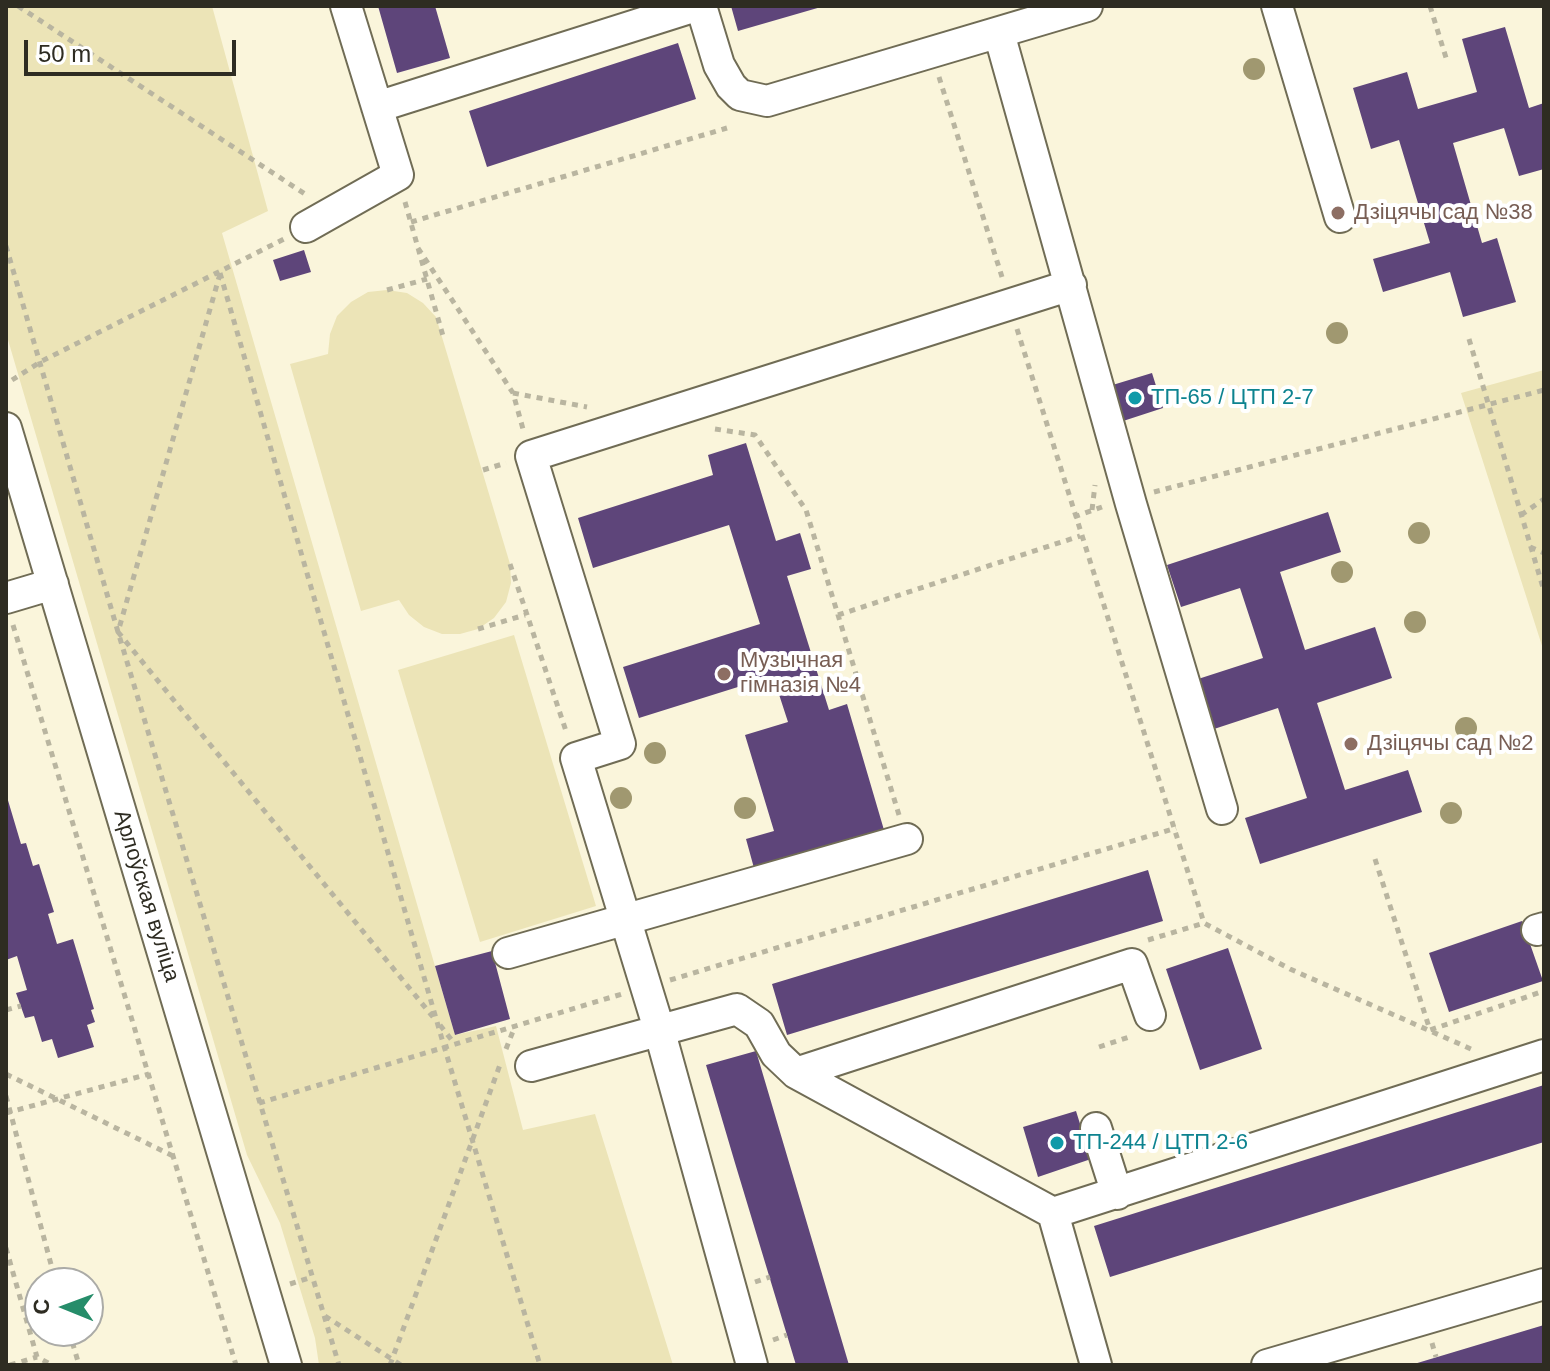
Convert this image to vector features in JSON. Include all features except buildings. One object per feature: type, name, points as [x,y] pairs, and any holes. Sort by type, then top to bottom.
[{"type":"street","points":[[319,219],[398,175],[346,6]]},
{"type":"street","points":[[377,107],[698,6],[724,76],[740,95],[754,100],[780,99],[1087,6]]},
{"type":"street","points":[[1277,6],[1340,217]]},
{"type":"street","points":[[999,33],[1129,498],[1222,809]]},
{"type":"street","points":[[752,1365],[627,918],[576,758],[620,744],[531,456],[1071,285]]},
{"type":"street","name":"Арлоўская вуліца","points":[[6,428],[286,1365]]},
{"type":"street","points":[[8,604],[53,584]]},
{"type":"street","points":[[508,953],[907,839]]},
{"type":"street","points":[[796,1073],[1132,964],[1150,1015]]},
{"type":"street","points":[[531,1066],[737,1009],[759,1024],[776,1054],[796,1073],[1053,1213],[1544,1055]]},
{"type":"street","points":[[1096,1128],[1117,1194]]},
{"type":"street","points":[[1053,1213],[1096,1365]]},
{"type":"street","points":[[1267,1365],[1544,1284]]},
{"type":"path","points":[[12,380],[42,361],[220,273],[319,219],[18,6]]},
{"type":"path","points":[[1430,6],[1447,61]]},
{"type":"path","points":[[932,54],[1010,304]]},
{"type":"path","points":[[411,222],[727,128]]},
{"type":"path","points":[[398,175],[443,336]]},
{"type":"path","points":[[6,246],[42,361],[118,632],[339,1365]]},
{"type":"path","points":[[418,248],[513,393],[531,456]]},
{"type":"path","points":[[118,632],[220,273]]},
{"type":"path","points":[[220,273],[444,1046],[540,1365]]},
{"type":"path","points":[[387,290],[427,279]]},
{"type":"path","points":[[1469,339],[1544,591]]},
{"type":"path","points":[[1074,517],[1129,498],[1544,390]]},
{"type":"path","points":[[513,393],[603,410]]},
{"type":"path","points":[[709,428],[755,435],[806,510],[907,839]]},
{"type":"path","points":[[1521,515],[1544,499]]},
{"type":"path","points":[[838,615],[1080,536]]},
{"type":"path","points":[[1530,547],[1544,553]]},
{"type":"path","points":[[510,564],[576,758]]},
{"type":"path","points":[[8,604],[236,1365]]},
{"type":"path","points":[[478,629],[525,615]]},
{"type":"path","points":[[118,632],[454,1043]]},
{"type":"path","points":[[259,1103],[1176,828]]},
{"type":"path","points":[[1375,859],[1430,1030],[1544,991]]},
{"type":"path","points":[[6,1010],[21,1006]]},
{"type":"path","points":[[392,1362],[471,1138],[515,1026]]},
{"type":"path","points":[[6,1074],[174,1156]]},
{"type":"path","points":[[8,1112],[149,1074]]},
{"type":"path","points":[[6,1096],[52,1267]]},
{"type":"path","points":[[6,1248],[37,1357]]},
{"type":"path","points":[[325,1315],[392,1362],[401,1365]]},
{"type":"path","points":[[10,1365],[37,1357],[52,1365]]},
{"type":"shaded area","points":[[6,6],[212,6],[268,211],[222,233],[455,1035],[496,1026],[523,1130],[595,1114],[673,1365],[319,1365],[315,1338],[280,1223],[247,1155],[6,333]]},
{"type":"shaded area","points":[[387,290],[407,293],[423,303],[436,317],[510,564],[511,583],[506,602],[494,618],[478,629],[460,634],[442,634],[424,627],[409,615],[399,600],[361,611],[290,364],[328,354],[330,334],[337,316],[351,302],[368,292]]},
{"type":"shaded area","points":[[1544,370],[1544,652],[1461,393]]},
{"type":"shaded area","points":[[514,635],[596,906],[480,942],[398,670]]},
{"type":"place","name":"Дзіцячы сад №38","points":[[1338,213]]},
{"type":"place","name":"ТП-65 / ЦТП 2-7","points":[[1135,398]]},
{"type":"place","name":"Музычная гімназія №4","points":[[724,674]]},
{"type":"place","name":"Дзіцячы сад №2","points":[[1351,744]]},
{"type":"place","name":"ТП-244 / ЦТП 2-6","points":[[1057,1143]]}]
